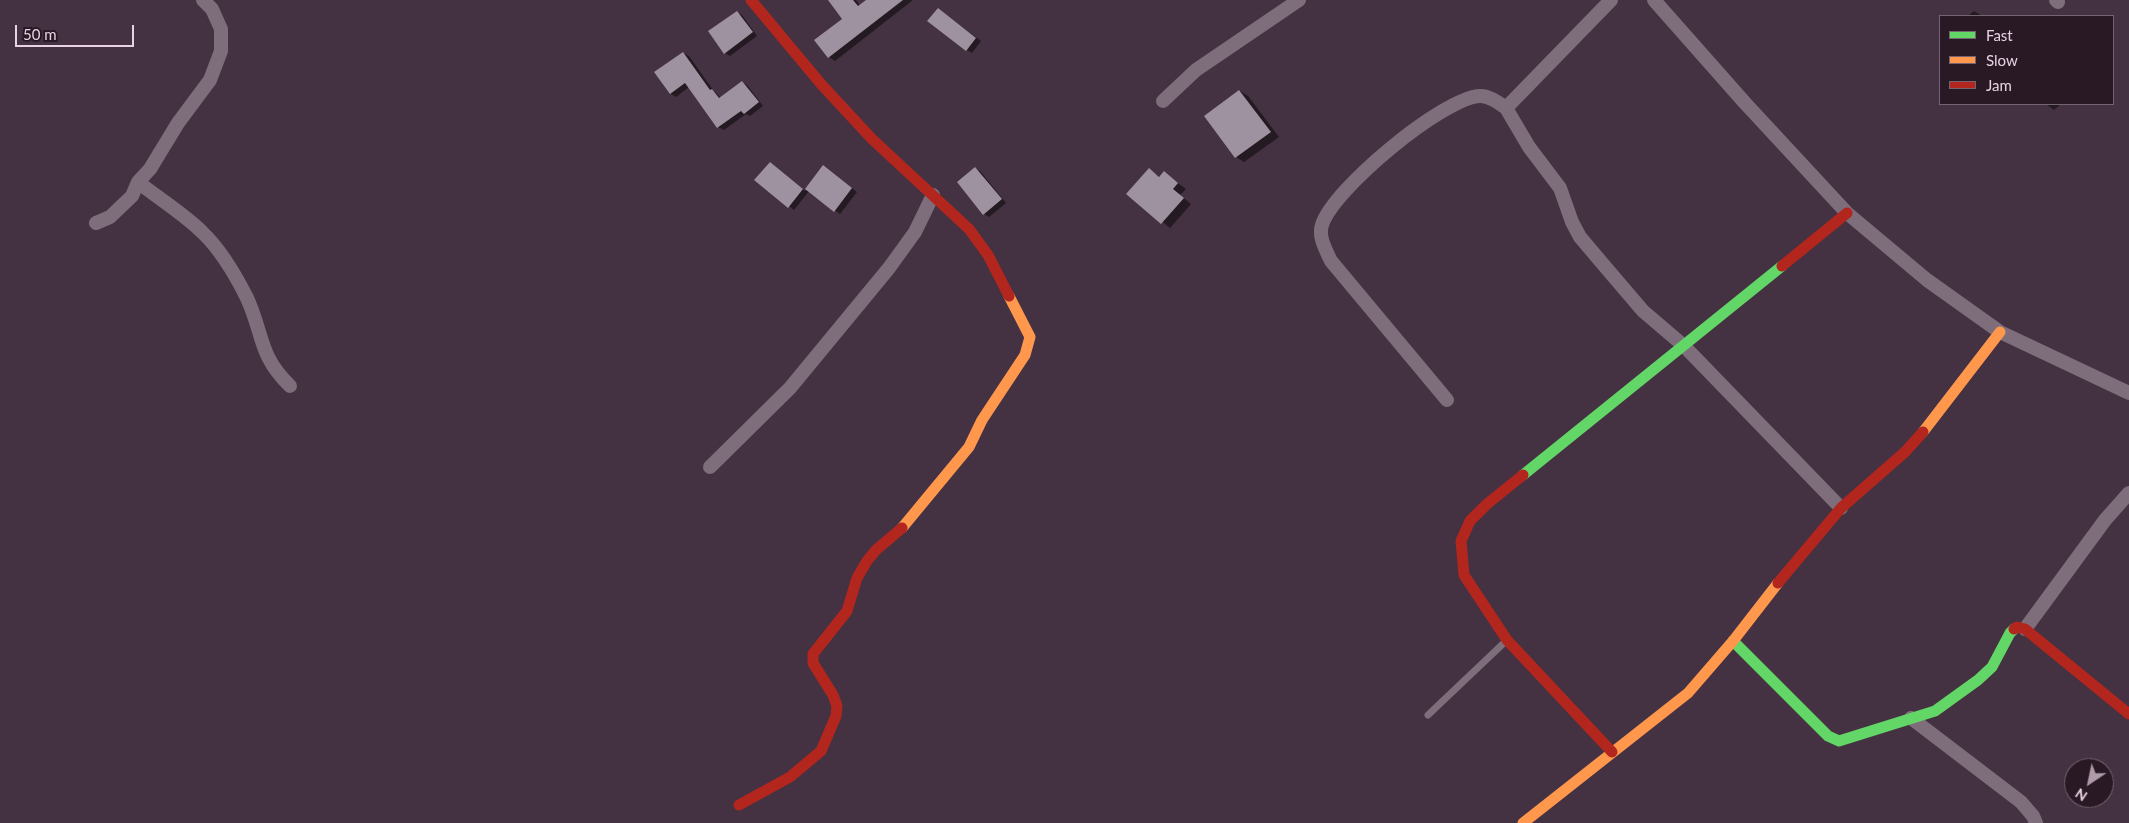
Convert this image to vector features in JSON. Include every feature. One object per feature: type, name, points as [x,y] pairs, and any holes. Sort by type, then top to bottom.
[{"type":"street","points":[[96,223],[110,217],[132,196],[138,182],[150,169],[178,124],[210,80],[221,51],[221,29],[212,9],[203,0]]},
{"type":"street","points":[[739,805],[790,777],[820,751],[836,716],[837,706],[813,663],[813,654],[847,611],[858,578],[867,561],[876,550],[904,527],[969,447],[982,420],[1025,355],[1030,338],[988,255],[970,229],[872,139],[822,84],[751,0]]},
{"type":"street","points":[[1163,101],[1196,70],[1299,0]]},
{"type":"street","points":[[1506,108],[1611,0]]},
{"type":"street","points":[[1654,0],[1745,103],[1847,213],[1927,280],[2000,332],[2129,393]]},
{"type":"street","points":[[1447,400],[1331,261],[1322,243],[1321,226],[1330,208],[1347,188],[1374,162],[1444,110],[1468,97],[1481,95],[1495,100],[1506,108],[1529,147],[1560,188],[1572,222],[1580,237],[1643,311],[1684,346],[1841,508]]},
{"type":"street","points":[[138,182],[202,231],[222,256],[247,299],[266,356],[276,373],[290,386]]},
{"type":"street","points":[[710,467],[790,388],[889,268],[915,232],[933,195]]},
{"type":"street","points":[[1612,752],[1507,640],[1464,574],[1461,541],[1470,521],[1487,504],[1847,213]]},
{"type":"street","points":[[1523,823],[1688,693],[1733,641],[1766,597],[1841,508],[1905,452],[1928,427],[2000,332]]},
{"type":"street","points":[[2025,629],[2105,520],[2129,493]]},
{"type":"street","points":[[1733,641],[1828,736],[1839,741],[1935,711],[1978,680],[1992,667],[2010,633],[2017,627],[2025,629],[2129,714]]},
{"type":"street","points":[[1911,718],[2021,802],[2033,816],[2036,823]]},
{"type":"lane","points":[[1428,715],[1507,640]]},
{"type":"building","points":[[828,0],[853,0],[858,6],[866,0],[903,0],[828,58],[814,40],[842,19]]},
{"type":"building","points":[[938,8],[976,38],[966,51],[927,21]]},
{"type":"building","points":[[737,11],[753,32],[724,54],[708,31]]},
{"type":"building","points":[[683,52],[710,90],[712,89],[719,98],[742,81],[759,102],[744,114],[741,111],[717,128],[685,83],[670,94],[654,72]]},
{"type":"building","points":[[1239,90],[1271,132],[1235,158],[1204,116]]},
{"type":"building","points":[[770,162],[803,189],[788,208],[754,180]]},
{"type":"building","points":[[823,165],[852,188],[834,212],[805,189]]},
{"type":"building","points":[[975,167],[1002,199],[983,215],[957,182]]},
{"type":"building","points":[[1149,168],[1159,177],[1164,171],[1178,183],[1173,189],[1184,198],[1161,224],[1126,194]]},
{"type":"traffic: fast","points":[[1523,475],[1782,266]]},
{"type":"traffic: fast","points":[[1733,641],[1828,736],[1839,741],[1935,711],[1978,680],[1992,667],[2014,629]]},
{"type":"traffic: slow","points":[[902,528],[969,447],[982,420],[1025,355],[1030,337],[1009,296]]},
{"type":"traffic: slow","points":[[1923,432],[2000,332]]},
{"type":"traffic: slow","points":[[1523,823],[1688,693],[1733,641],[1778,583]]},
{"type":"traffic: jam","points":[[751,0],[821,84],[872,139],[969,229],[988,255],[1009,296]]},
{"type":"traffic: jam","points":[[1782,266],[1847,213]]},
{"type":"traffic: jam","points":[[1778,583],[1841,508],[1905,452],[1923,432]]},
{"type":"traffic: jam","points":[[1523,475],[1487,504],[1470,521],[1461,541],[1464,575],[1507,640],[1612,752]]},
{"type":"traffic: jam","points":[[739,805],[790,777],[821,751],[836,716],[837,706],[833,695],[813,663],[813,654],[847,611],[857,578],[867,561],[876,550],[902,528]]},
{"type":"traffic: jam","points":[[2014,629],[2017,627],[2025,629],[2129,714]]}]
